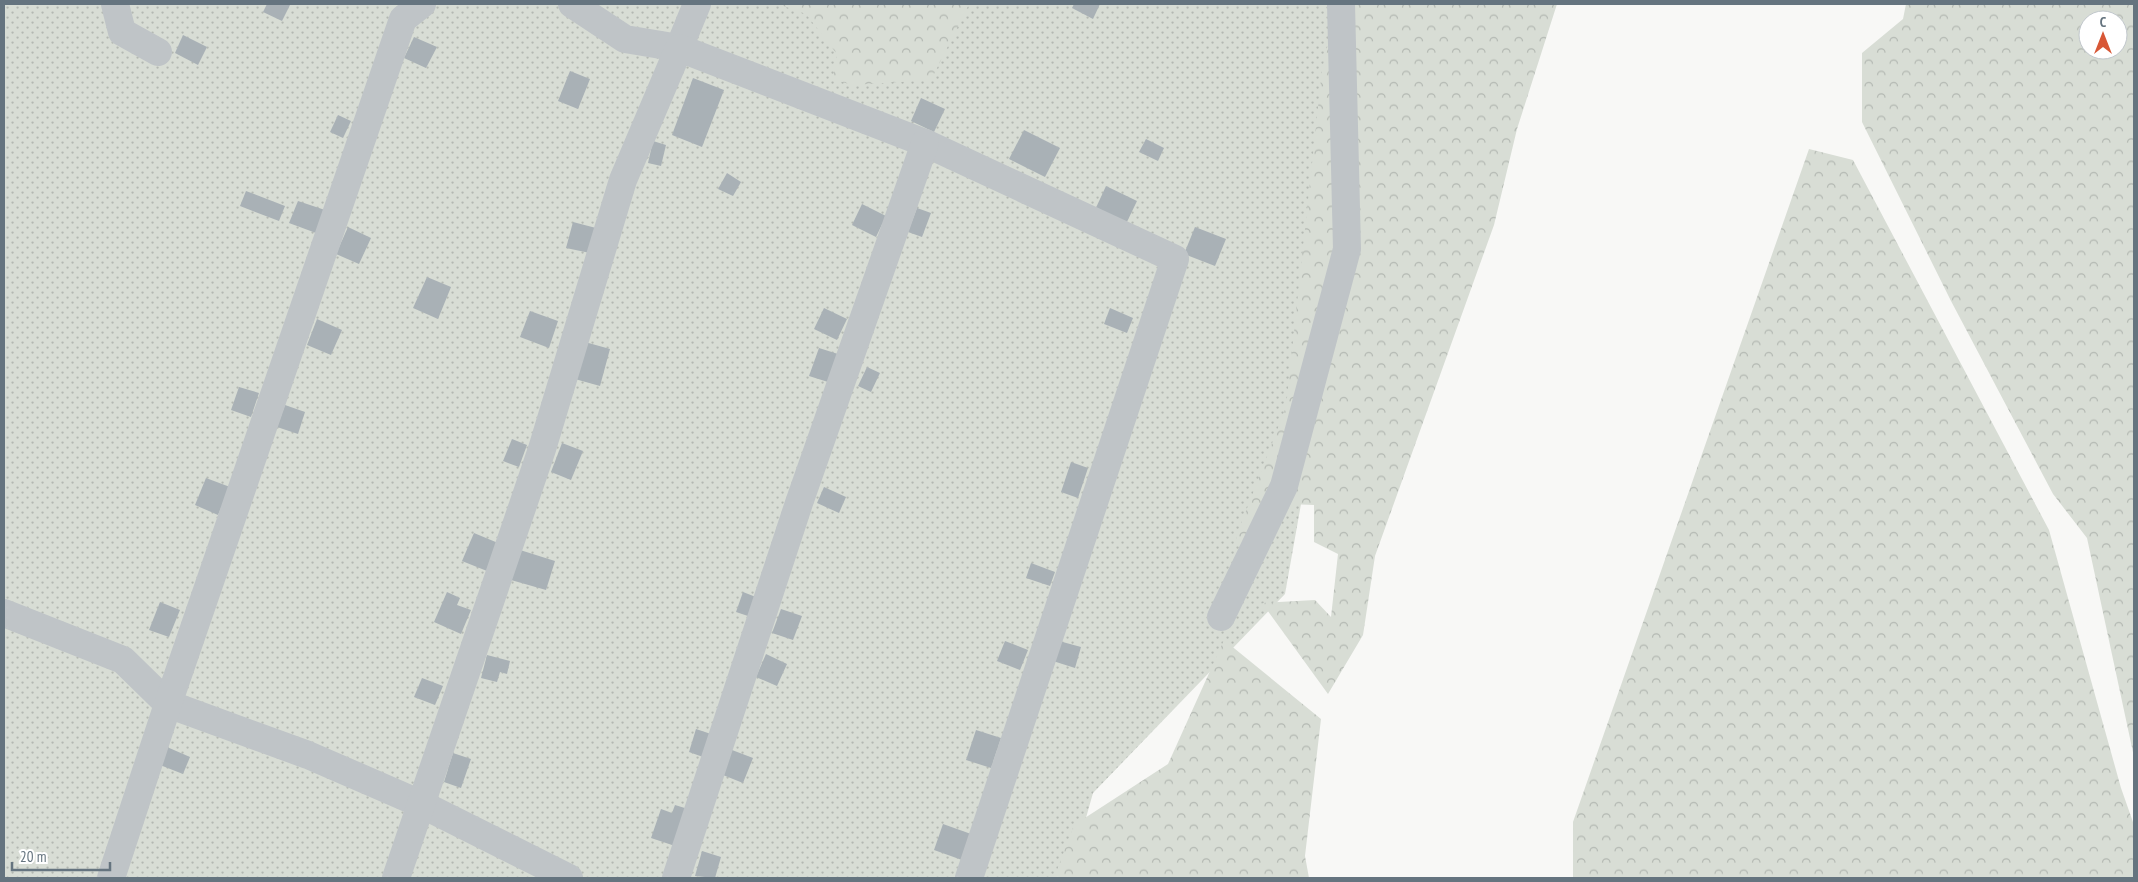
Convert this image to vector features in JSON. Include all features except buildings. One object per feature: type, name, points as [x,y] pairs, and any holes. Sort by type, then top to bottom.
[{"type":"lane","points":[[114,4],[122,32],[158,52]]},
{"type":"lane","points":[[111,878],[168,704],[403,20],[422,4]]},
{"type":"lane","points":[[572,4],[625,38],[679,48],[925,143],[1175,259],[969,878]]},
{"type":"lane","points":[[396,878],[542,449],[623,180],[697,4]]},
{"type":"lane","points":[[1221,617],[1284,486],[1346,249],[1341,4]]},
{"type":"lane","points":[[676,878],[799,503],[925,143]]},
{"type":"lane","points":[[4,613],[123,660],[168,704],[308,755],[421,804],[569,878]]},
{"type":"green space","points":[[4,4],[1390,4],[1285,594],[1093,793],[1069,878],[4,878]]},
{"type":"green space","points":[[778,4],[969,4],[931,80],[852,85],[833,79],[837,54],[806,14]]},
{"type":"green space","points":[[1337,4],[1557,4],[1517,129],[1494,225],[1375,556],[1363,635],[1328,694],[1262,603],[1315,600],[1331,617],[1338,554],[1314,542],[1314,505],[1289,504],[1245,555],[1236,537],[1286,407],[1322,70]]},
{"type":"green space","points":[[1906,4],[2134,4],[2134,757],[2087,538],[2053,494],[1951,301],[1862,122],[1862,53],[1903,19]]},
{"type":"green space","points":[[1809,149],[1853,160],[2049,530],[2121,788],[2134,825],[2134,878],[1573,878],[1573,822]]},
{"type":"green space","points":[[1224,640],[1321,719],[1305,856],[1309,878],[1054,878],[1074,825],[1168,764]]}]
